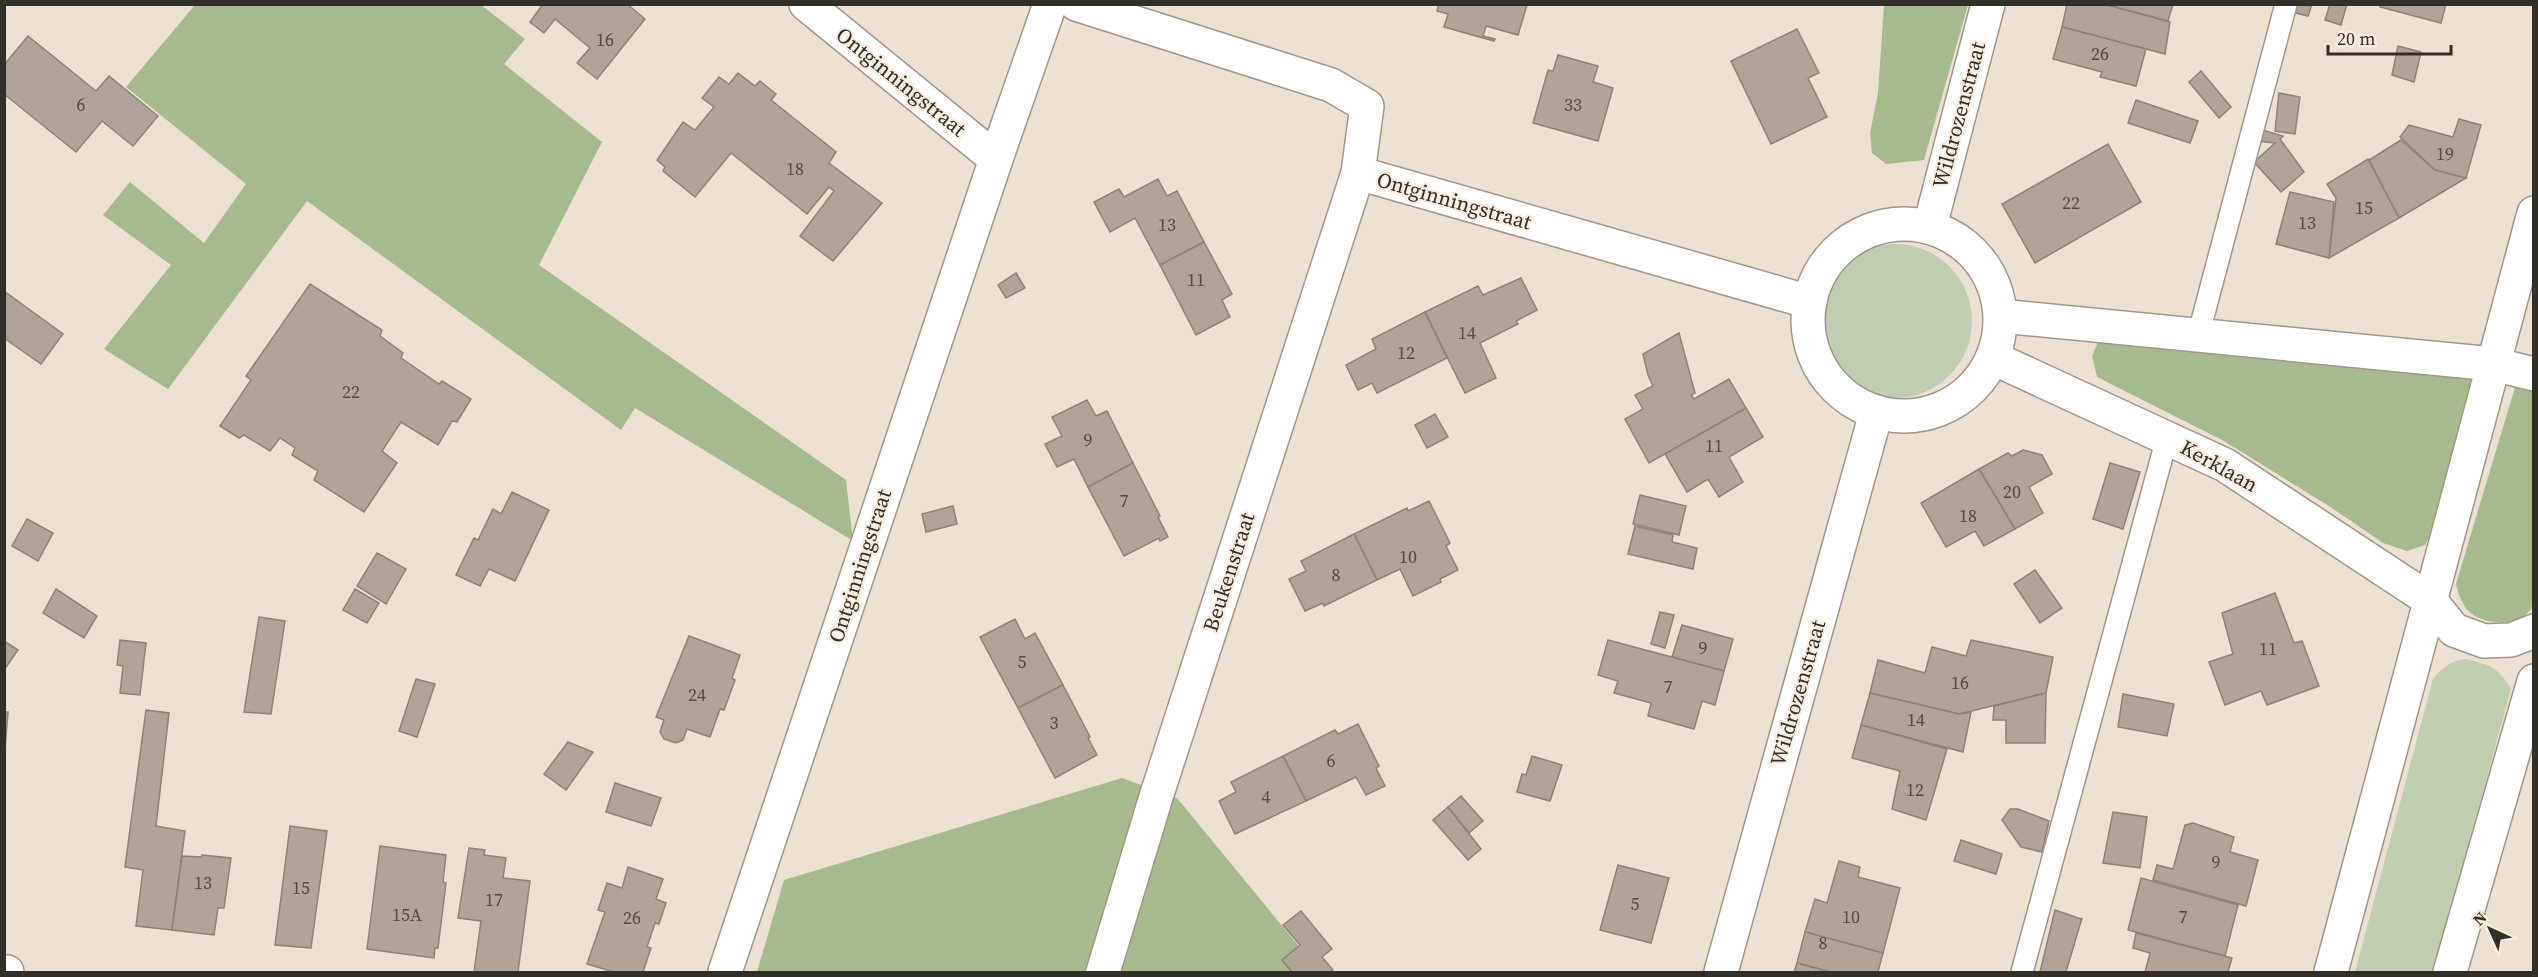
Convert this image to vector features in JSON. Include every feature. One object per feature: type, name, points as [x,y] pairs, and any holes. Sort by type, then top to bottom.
[{"type":"street","name":"Ontginningstraat","points":[[806,4],[996,159]]},
{"type":"street","name":"Ontginningstraat","points":[[725,972],[996,159],[1050,4]]},
{"type":"street","name":"Ontginningstraat","points":[[1076,4],[1331,85],[1367,106],[1358,173],[1810,302]]},
{"type":"street","name":"Wildrozenstraat","points":[[1930,226],[1988,4]]},
{"type":"street","name":"Beukenstraat","points":[[1103,972],[1160,785],[1358,173]]},
{"type":"street","points":[[2331,972],[2534,213]]},
{"type":"street","points":[[1890,224],[1930,226],[1966,245],[1991,277],[2001,316],[1999,338],[1993,358],[1978,382],[1957,400],[1932,412],[1904,417],[1876,413],[1857,405],[1841,393],[1827,379],[1817,361],[1810,342],[1808,322],[1815,283],[1824,265],[1837,250],[1853,238],[1871,229],[1890,224]]},
{"type":"street","points":[[2001,316],[2493,364],[2534,374]]},
{"type":"street","name":"Kerklaan","points":[[1993,358],[2225,465],[2430,600],[2454,630],[2484,641],[2511,640],[2534,631]]},
{"type":"street","name":"Wildrozenstraat","points":[[1721,972],[1876,413]]},
{"type":"street","points":[[2450,972],[2534,681]]},
{"type":"lane","points":[[2198,336],[2286,4]]},
{"type":"lane","points":[[2022,972],[2166,438]]},
{"type":"green space","points":[[195,5],[481,5],[525,39],[504,64],[602,142],[539,265],[846,480],[853,541],[635,408],[621,430],[307,201],[168,389],[104,349],[171,265],[103,215],[130,182],[204,243],[246,184],[126,87]]},
{"type":"green space","points":[[1884,5],[1968,5],[1924,160],[1886,164],[1872,153],[1870,133],[1878,93]]},
{"type":"green space","points":[[1895,244],[1924,250],[1938,257],[1949,267],[1959,278],[1966,292],[1972,321],[1966,350],[1959,364],[1949,375],[1938,385],[1924,392],[1895,398],[1866,392],[1852,385],[1841,375],[1831,364],[1824,350],[1818,321],[1824,292],[1831,278],[1841,267],[1852,257],[1866,250]]},
{"type":"green space","points":[[2099,340],[2477,376],[2434,529],[2425,545],[2407,551],[2383,543],[2332,508],[2224,441],[2097,377],[2092,356]]},
{"type":"green space","points":[[2516,384],[2533,390],[2534,599],[2531,609],[2518,623],[2506,623],[2486,620],[2470,613],[2464,606],[2456,584]]},
{"type":"green space","points":[[2466,659],[2493,668],[2511,689],[2434,972],[2355,972],[2433,679],[2447,665]]},
{"type":"green space","points":[[1122,778],[1177,798],[1320,972],[757,972],[784,880]]},
{"type":"building","points":[[543,4],[627,4],[645,19],[597,79],[577,63],[590,48],[555,19],[544,33],[530,22]]},
{"type":"building","points":[[1439,4],[1527,5],[1518,35],[1486,26],[1483,36],[1495,39],[1494,41],[1444,27],[1448,14],[1437,11]]},
{"type":"building","points":[[2067,4],[2104,4],[2170,22],[2165,54],[2062,27]]},
{"type":"building","points":[[2104,4],[2173,4],[2168,21]]},
{"type":"building","points":[[2293,4],[2312,4],[2308,16],[2291,12]]},
{"type":"building","points":[[2330,4],[2347,4],[2341,25],[2325,20]]},
{"type":"building","points":[[2380,4],[2446,4],[2441,23],[2380,7]]},
{"type":"building","points":[[2062,27],[2146,49],[2136,86],[2100,77],[2102,72],[2053,59]]},
{"type":"building","points":[[1797,29],[1819,73],[1808,78],[1827,117],[1771,144],[1731,61]]},
{"type":"building","points":[[28,36],[96,91],[109,76],[158,116],[133,146],[102,121],[76,152],[4,94],[4,65]]},
{"type":"building","points":[[2398,46],[2421,52],[2414,82],[2392,75]]},
{"type":"building","points":[[1558,55],[1598,66],[1593,82],[1613,88],[1598,141],[1533,123],[1548,70],[1553,71]]},
{"type":"building","points":[[2201,71],[2231,107],[2219,118],[2189,82]]},
{"type":"building","points":[[738,73],[755,86],[760,81],[776,94],[771,100],[836,152],[829,163],[882,203],[833,261],[800,236],[834,191],[829,187],[807,214],[731,153],[695,197],[663,171],[665,167],[657,160],[683,122],[695,130],[714,107],[702,98],[719,77],[729,84]]},
{"type":"building","points":[[2279,93],[2300,97],[2295,134],[2275,131]]},
{"type":"building","points":[[2136,100],[2198,121],[2190,143],[2128,123]]},
{"type":"building","points":[[2459,119],[2481,125],[2466,178],[2435,170],[2400,137],[2409,125],[2453,137]]},
{"type":"building","points":[[2259,129],[2283,136],[2280,139],[2304,172],[2281,192],[2254,162],[2275,143],[2257,141]]},
{"type":"building","points":[[2401,140],[2435,170],[2466,178],[2399,218],[2369,160]]},
{"type":"building","points":[[2108,144],[2141,202],[2035,263],[2002,204]]},
{"type":"building","points":[[2368,159],[2399,218],[2329,258],[2336,198],[2327,184]]},
{"type":"building","points":[[1158,179],[1167,196],[1177,191],[1204,242],[1160,265],[1135,218],[1110,232],[1094,202],[1119,189],[1124,197]]},
{"type":"building","points":[[2290,192],[2334,202],[2329,258],[2276,244]]},
{"type":"building","points":[[1204,242],[1232,294],[1222,300],[1230,317],[1196,335],[1160,265]]},
{"type":"building","points":[[1016,273],[1025,288],[1006,298],[998,285]]},
{"type":"building","points":[[1521,278],[1537,310],[1516,321],[1518,324],[1480,343],[1496,378],[1465,393],[1425,312],[1478,286],[1483,295]]},
{"type":"building","points":[[310,284],[382,330],[380,336],[403,353],[401,358],[439,384],[442,381],[471,399],[457,422],[452,421],[438,445],[401,422],[382,451],[397,463],[364,512],[314,480],[318,471],[292,455],[295,448],[280,438],[270,451],[244,435],[239,438],[220,426],[251,380],[246,376]]},
{"type":"building","points":[[4,291],[63,334],[41,364],[4,338]]},
{"type":"building","points":[[1425,312],[1447,358],[1377,393],[1372,383],[1358,390],[1346,365],[1376,349],[1372,339]]},
{"type":"building","points":[[1679,333],[1695,393],[1691,395],[1694,399],[1729,379],[1746,408],[1649,463],[1625,419],[1643,409],[1635,395],[1653,386],[1643,354]]},
{"type":"building","points":[[1087,400],[1096,416],[1107,411],[1133,463],[1088,487],[1074,459],[1057,467],[1045,444],[1062,436],[1052,417]]},
{"type":"building","points":[[1746,408],[1763,437],[1729,457],[1743,482],[1719,497],[1708,479],[1687,492],[1665,454]]},
{"type":"building","points":[[1435,414],[1448,437],[1427,448],[1415,425]]},
{"type":"building","points":[[2023,450],[2042,455],[2052,474],[2029,487],[2043,513],[2015,529],[1979,469],[2008,453],[2012,456]]},
{"type":"building","points":[[1133,463],[1168,537],[1160,541],[1159,538],[1124,556],[1088,487]]},
{"type":"building","points":[[2110,463],[2140,472],[2123,529],[2093,519]]},
{"type":"building","points":[[1979,469],[2015,529],[1984,546],[1975,531],[1946,547],[1921,503]]},
{"type":"building","points":[[512,492],[549,510],[515,581],[489,569],[480,586],[456,575],[474,538],[478,540],[493,509],[501,514]]},
{"type":"building","points":[[1640,495],[1686,506],[1679,535],[1633,524]]},
{"type":"building","points":[[1429,501],[1450,543],[1446,546],[1458,570],[1440,579],[1441,582],[1413,596],[1400,569],[1377,580],[1354,534],[1407,508],[1408,511]]},
{"type":"building","points":[[953,506],[957,524],[926,532],[922,514]]},
{"type":"building","points":[[27,519],[53,533],[38,561],[12,546]]},
{"type":"building","points":[[1635,526],[1673,535],[1672,542],[1697,548],[1693,569],[1628,554]]},
{"type":"building","points":[[1354,534],[1377,580],[1324,606],[1323,603],[1305,611],[1289,579],[1306,571],[1301,561]]},
{"type":"building","points":[[377,553],[406,569],[386,604],[357,586]]},
{"type":"building","points":[[2035,570],[2062,608],[2040,623],[2014,584]]},
{"type":"building","points":[[56,589],[97,616],[84,638],[43,613]]},
{"type":"building","points":[[355,589],[379,603],[367,623],[343,610]]},
{"type":"building","points":[[2275,593],[2294,643],[2302,641],[2319,686],[2267,705],[2261,691],[2225,705],[2209,662],[2233,654],[2222,613]]},
{"type":"building","points":[[1660,612],[1674,615],[1665,648],[1651,644]]},
{"type":"building","points":[[259,617],[285,621],[271,714],[244,712]]},
{"type":"building","points":[[1015,619],[1025,639],[1035,633],[1063,685],[1018,708],[980,637]]},
{"type":"building","points":[[1682,625],[1733,639],[1724,671],[1672,657]]},
{"type":"building","points":[[689,636],[740,655],[732,678],[735,680],[724,710],[720,709],[710,737],[687,729],[683,740],[676,743],[664,739],[660,732],[664,720],[656,717]]},
{"type":"building","points":[[120,640],[146,643],[140,695],[120,693],[123,666],[117,665]]},
{"type":"building","points":[[1608,640],[1724,671],[1715,705],[1702,701],[1694,729],[1648,716],[1651,703],[1614,693],[1618,681],[1598,675]]},
{"type":"building","points":[[1971,640],[2053,657],[2046,693],[1959,714],[1870,693],[1878,660],[1925,673],[1932,647],[1966,656]]},
{"type":"building","points":[[4,641],[18,650],[4,670]]},
{"type":"building","points":[[416,679],[435,684],[417,737],[399,731]]},
{"type":"building","points":[[1063,685],[1097,755],[1055,778],[1018,708]]},
{"type":"building","points":[[1870,693],[1959,714],[1971,712],[1963,752],[1861,725]]},
{"type":"building","points":[[2046,693],[2045,743],[2006,743],[2006,720],[1993,720],[1994,706]]},
{"type":"building","points":[[2123,694],[2174,704],[2167,736],[2118,727]]},
{"type":"building","points":[[146,710],[169,713],[156,826],[185,831],[172,930],[136,926],[143,870],[125,867]]},
{"type":"building","points":[[4,712],[8,712],[5,749],[4,749]]},
{"type":"building","points":[[1358,724],[1379,766],[1376,768],[1385,786],[1366,795],[1356,777],[1306,801],[1283,756],[1335,730],[1338,734]]},
{"type":"building","points":[[1861,725],[1947,749],[1926,820],[1892,809],[1900,771],[1852,758]]},
{"type":"building","points":[[568,742],[593,752],[566,790],[544,774]]},
{"type":"building","points":[[1283,756],[1306,801],[1235,834],[1219,801],[1236,792],[1231,782]]},
{"type":"building","points":[[1532,756],[1562,765],[1550,801],[1517,792],[1522,774],[1526,775]]},
{"type":"building","points":[[615,783],[661,798],[651,826],[606,812]]},
{"type":"building","points":[[1461,796],[1483,821],[1469,833],[1448,807]]},
{"type":"building","points":[[1448,807],[1481,849],[1468,860],[1433,820]]},
{"type":"building","points":[[2010,809],[2018,809],[2049,821],[2042,852],[2021,847],[2002,820]]},
{"type":"building","points":[[2113,812],[2147,817],[2140,868],[2103,863]]},
{"type":"building","points":[[2193,823],[2234,837],[2230,852],[2258,860],[2246,906],[2153,880],[2157,865],[2173,869],[2185,825]]},
{"type":"building","points":[[290,826],[327,831],[311,948],[275,945]]},
{"type":"building","points":[[1961,840],[2002,854],[1996,874],[1954,861]]},
{"type":"building","points":[[380,846],[446,855],[443,882],[446,883],[438,948],[435,948],[434,958],[367,949]]},
{"type":"building","points":[[469,848],[485,850],[484,855],[506,858],[503,878],[530,881],[518,972],[474,972],[481,921],[458,918]]},
{"type":"building","points":[[202,855],[231,858],[224,908],[218,908],[214,935],[172,930],[182,856],[202,857]]},
{"type":"building","points":[[1839,861],[1860,867],[1858,877],[1900,888],[1883,953],[1805,932],[1815,899],[1827,903]]},
{"type":"building","points":[[1618,865],[1669,878],[1651,943],[1600,930]]},
{"type":"building","points":[[628,867],[663,879],[656,899],[666,903],[659,924],[655,923],[647,947],[651,948],[643,972],[614,972],[587,964],[605,912],[598,910],[607,883],[622,888]]},
{"type":"building","points":[[2141,878],[2238,905],[2225,956],[2128,930]]},
{"type":"building","points":[[2055,910],[2082,918],[2066,972],[2040,972]]},
{"type":"building","points":[[1301,911],[1332,949],[1322,957],[1333,970],[1329,972],[1292,972],[1282,960],[1300,945],[1283,925]]},
{"type":"building","points":[[1805,932],[1883,953],[1878,972],[1830,972],[1797,963]]},
{"type":"building","points":[[2136,933],[2232,958],[2228,972],[2145,972],[2150,953],[2133,948]]},
{"type":"building","points":[[1797,963],[1830,972],[1794,972]]}]
